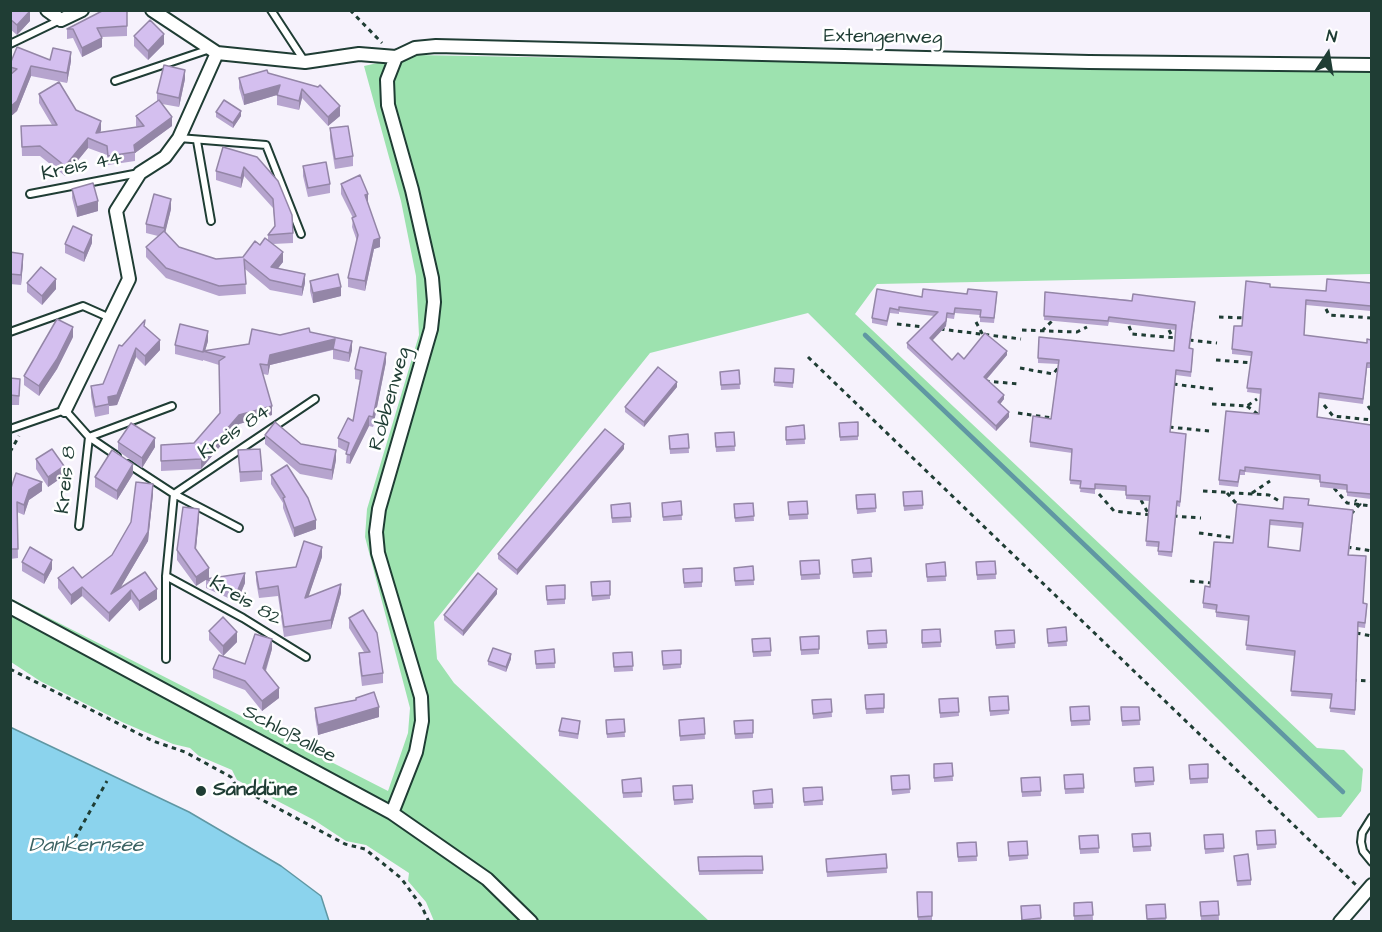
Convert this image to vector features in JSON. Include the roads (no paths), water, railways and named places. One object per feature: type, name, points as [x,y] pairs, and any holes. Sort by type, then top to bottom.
[{"type":"street","points":[[47,10],[61,20],[82,10]]},
{"type":"street","points":[[152,10],[214,51],[305,62],[359,54],[396,57]]},
{"type":"street","name":"Extengenweg","points":[[396,57],[416,48],[436,46],[1089,62],[1371,65]]},
{"type":"street","points":[[65,410],[129,279],[116,211],[140,173],[165,157],[179,138],[214,51]]},
{"type":"street","name":"Robbenweg","points":[[392,813],[416,752],[422,721],[422,697],[378,553],[376,532],[379,509],[431,329],[434,302],[432,278],[412,190],[387,105],[387,80],[396,57]]},
{"type":"street","name":"Schloßallee","points":[[10,607],[392,813],[487,879],[531,921]]},
{"type":"street","points":[[1341,921],[1368,889]]},
{"type":"lane","points":[[271,10],[305,62]]},
{"type":"lane","points":[[10,44],[61,20]]},
{"type":"lane","points":[[114,81],[214,51]]},
{"type":"lane","points":[[179,138],[267,145],[301,234]]},
{"type":"lane","points":[[197,141],[211,220]]},
{"type":"lane","name":"Kreis 44","points":[[30,194],[140,173]]},
{"type":"lane","points":[[10,332],[83,306],[110,318]]},
{"type":"lane","name":"Kreis 84","points":[[174,494],[315,399]]},
{"type":"lane","points":[[89,437],[172,406]]},
{"type":"lane","points":[[10,429],[65,410],[89,437],[174,494],[239,528]]},
{"type":"lane","name":"Kreis 8","points":[[79,526],[89,437]]},
{"type":"lane","points":[[166,659],[166,576],[174,494]]},
{"type":"lane","name":"Kreis 82","points":[[166,576],[243,618],[306,657]]},
{"type":"lane","points":[[1371,817],[1362,832],[1361,842],[1363,851],[1371,862]]},
{"type":"water","name":"Dankernsee","points":[[10,727],[189,812],[281,866],[321,896],[329,921],[11,921]]},
{"type":"waterway","points":[[865,335],[1343,792]]},
{"type":"place","name":"Sanddüne","points":[[201,791]]}]
